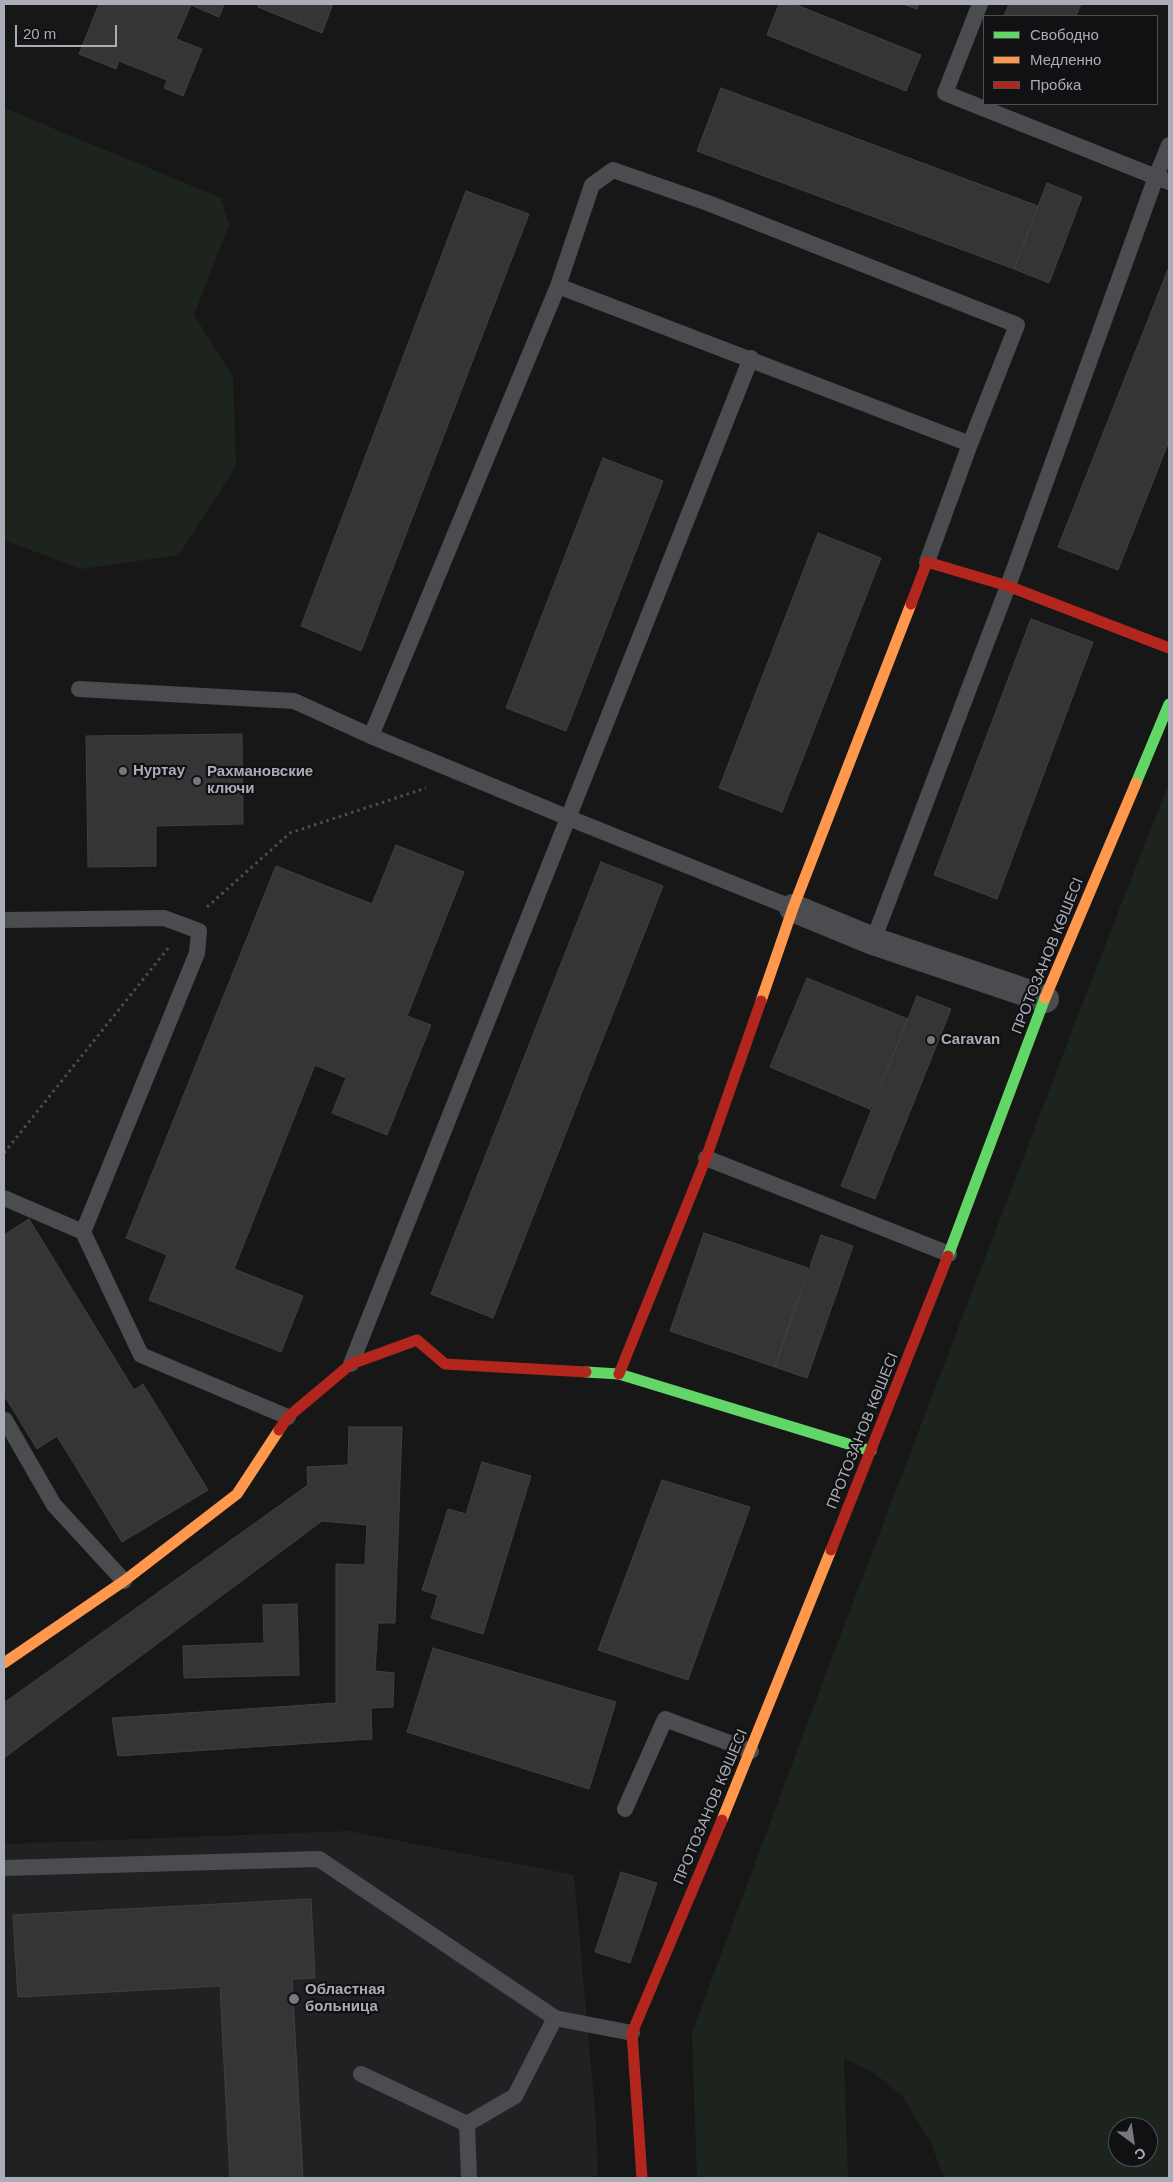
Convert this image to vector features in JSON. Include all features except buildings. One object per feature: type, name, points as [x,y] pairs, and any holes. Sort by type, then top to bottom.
[{"type":"street","points":[[619,1374],[706,1158],[793,908],[926,562],[1008,586],[1169,648]]},
{"type":"street","name":"ПРОТОЗАНОВ КӨШЕСІ","points":[[642,2178],[632,2033],[751,1751],[949,1254],[1045,999],[1169,704]]},
{"type":"street","points":[[793,908],[873,941],[1045,999]]},
{"type":"street","points":[[4,1663],[124,1581],[237,1494],[288,1417],[351,1364],[416,1340],[445,1364],[619,1374],[871,1450]]},
{"type":"lane","points":[[980,4],[945,93],[1163,180]]},
{"type":"lane","points":[[873,941],[1163,180],[1169,145]]},
{"type":"lane","points":[[372,736],[558,286],[592,185],[613,170],[708,203],[1017,325],[926,562]]},
{"type":"lane","points":[[558,286],[751,358],[970,444]]},
{"type":"lane","points":[[351,1364],[751,358]]},
{"type":"lane","points":[[79,689],[294,701],[372,736],[569,818],[793,908]]},
{"type":"lane","points":[[4,920],[164,918],[199,931],[197,953],[84,1232]]},
{"type":"lane","points":[[706,1158],[949,1254]]},
{"type":"lane","points":[[4,1198],[84,1232],[141,1355],[288,1417]]},
{"type":"lane","points":[[4,1420],[54,1505],[124,1581]]},
{"type":"lane","points":[[625,1809],[665,1719],[751,1751]]},
{"type":"lane","points":[[4,1868],[319,1859],[555,2018],[632,2033]]},
{"type":"lane","points":[[467,2124],[515,2096],[555,2018]]},
{"type":"lane","points":[[361,2074],[467,2124]]},
{"type":"lane","points":[[467,2124],[469,2178]]},
{"type":"shaded area","points":[[4,108],[221,198],[229,225],[194,315],[233,377],[236,466],[179,555],[81,569],[4,540]]},
{"type":"shaded area","points":[[1169,783],[1169,2178],[944,2178],[931,2143],[903,2097],[874,2073],[844,2058],[848,2178],[697,2178],[692,2032],[839,1639]]},
{"type":"shaded area","name":"Областная больница","points":[[349,1831],[574,1875],[596,2122],[598,2178],[4,2178],[4,1844]]},
{"type":"traffic: fast","points":[[1136,783],[1169,704]]},
{"type":"traffic: fast","points":[[948,1256],[1045,998]]},
{"type":"traffic: fast","points":[[586,1372],[619,1374],[871,1451]]},
{"type":"traffic: slow","points":[[761,1001],[793,908],[911,604]]},
{"type":"traffic: slow","points":[[1045,998],[1136,783]]},
{"type":"traffic: slow","points":[[4,1663],[124,1581],[237,1494],[279,1430]]},
{"type":"traffic: slow","points":[[722,1820],[831,1550]]},
{"type":"traffic: jam","points":[[911,604],[927,562],[1008,586],[1169,648]]},
{"type":"traffic: jam","points":[[619,1374],[706,1158],[761,1001]]},
{"type":"traffic: jam","points":[[831,1550],[948,1256]]},
{"type":"traffic: jam","points":[[279,1430],[288,1417],[351,1364],[417,1340],[445,1364],[586,1372]]},
{"type":"traffic: jam","points":[[642,2178],[632,2033],[722,1820]]},
{"type":"place","name":"Нуртау","points":[[123,771]]},
{"type":"place","name":"Рахмановские ключи","points":[[197,781]]},
{"type":"place","name":"Caravan","points":[[931,1040]]},
{"type":"place","name":"Областная больница","points":[[294,1999]]}]
